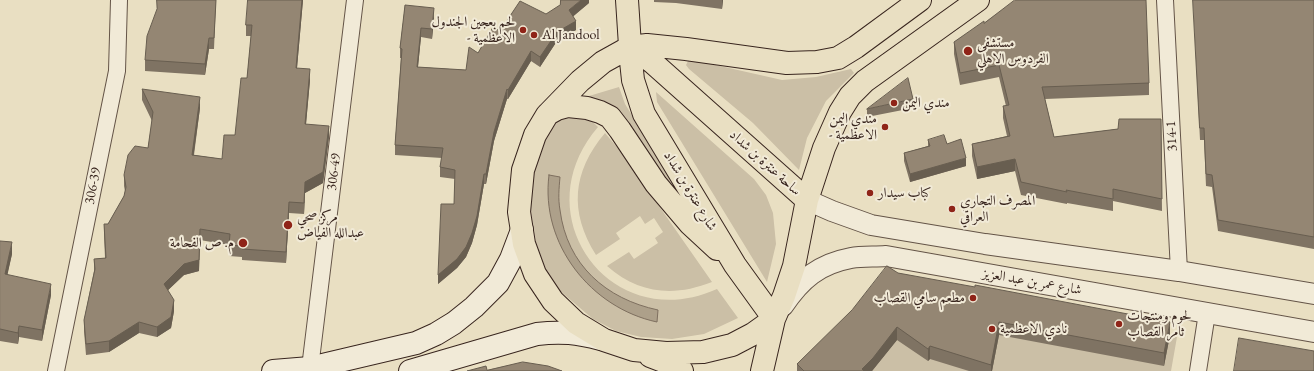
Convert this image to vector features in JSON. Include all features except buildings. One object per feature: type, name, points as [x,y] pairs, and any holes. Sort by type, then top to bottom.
[{"type":"main road","name":"شارع عنترة بن شداد","points":[[628,0],[633,80],[644,114],[734,265],[774,319]]},
{"type":"main road","points":[[604,340],[576,323],[553,301],[535,274],[524,244],[519,212],[523,170],[535,135],[547,115],[580,81],[603,62],[630,47],[647,45],[663,46],[787,63],[817,62],[838,58],[856,47],[920,0]]},
{"type":"main road","points":[[807,200],[824,148],[840,112],[850,96],[865,81],[978,0]]},
{"type":"main road","name":"ساحة عنترة بن شداد","points":[[630,47],[652,62],[807,200],[794,266],[784,296],[774,319]]},
{"type":"main road","points":[[547,115],[557,109],[568,106],[587,108],[610,117],[656,184],[690,224],[734,265]]},
{"type":"main road","points":[[273,371],[310,368],[416,343],[436,334],[454,323],[474,307],[498,283],[511,259],[522,230]]},
{"type":"main road","points":[[634,350],[666,353],[703,352],[732,345],[753,334],[774,319]]},
{"type":"main road","points":[[762,371],[774,319]]},
{"type":"main road","points":[[410,371],[537,334],[556,332],[577,333],[604,340],[663,361],[682,371]]},
{"type":"street","name":"306-39","points":[[56,371],[117,71],[119,0]]},
{"type":"street","name":"306-49","points":[[310,368],[355,0]]},
{"type":"street","name":"314-1","points":[[1165,0],[1179,271]]},
{"type":"street","name":"شارع عمر بن عبد العزيز","points":[[807,200],[832,212],[871,225],[985,244],[1179,271],[1314,294]]},
{"type":"street","name":"شارع عمر بن عبد العزيز","points":[[774,319],[790,295],[811,273],[830,263],[852,257],[886,256],[1314,332]]},
{"type":"street","points":[[1198,371],[1207,314]]},
{"type":"shaded area","points":[[688,61],[698,61],[782,80],[816,77],[851,69],[854,73],[826,101],[807,138],[799,170],[753,123],[689,69],[686,65]]},
{"type":"shaded area","points":[[619,87],[625,104],[690,209],[583,100],[589,96]]},
{"type":"shaded area","points":[[656,92],[754,179],[766,195],[773,213],[776,244],[767,282],[657,102]]},
{"type":"shaded area","points":[[559,115],[589,118],[598,127],[577,161],[570,196],[574,230],[589,259],[613,282],[643,296],[678,299],[717,289],[738,318],[704,334],[672,339],[641,337],[616,331],[593,319],[560,291],[544,268],[533,243],[527,201],[534,158]]},
{"type":"shaded area","points":[[605,133],[622,153],[712,282],[684,290],[657,290],[632,282],[607,266],[629,252],[634,259],[658,243],[655,238],[663,232],[654,218],[645,224],[640,216],[616,233],[620,239],[596,255],[587,239],[581,223],[578,208],[578,192],[586,162]]},
{"type":"shaded area","points":[[549,175],[560,177],[559,202],[564,230],[580,263],[606,288],[639,305],[658,310],[657,322],[633,314],[611,303],[591,288],[575,269],[562,248],[553,225],[548,201]]},
{"type":"shaded area","name":"نادي الاعظمية","points":[[887,279],[1177,337],[1171,371],[803,371]]},
{"type":"place","name":"لحم بعجين الجندول - الاعظمية","points":[[523,30]]},
{"type":"place","name":"Al Jandool","points":[[534,35]]},
{"type":"place","name":"مستشفى الفردوس الاهلي","points":[[968,51]]},
{"type":"place","name":"مندي اليمن","points":[[894,103]]},
{"type":"place","name":"مندي اليمن - الاعظمية","points":[[885,127]]},
{"type":"place","name":"كباب سيدار","points":[[870,193]]},
{"type":"place","name":"المصرف التجاري العراقي","points":[[952,209]]},
{"type":"place","name":"مركز صحي عبدالله الفياض","points":[[288,225]]},
{"type":"place","name":"م. ص الفحامة","points":[[243,243]]},
{"type":"place","name":"مطعم سامي القصاب","points":[[973,298]]},
{"type":"place","name":"لحوم ومنتجات ثامر القصاب","points":[[1119,324]]},
{"type":"place","name":"نادي الاعظمية","points":[[992,329]]}]
